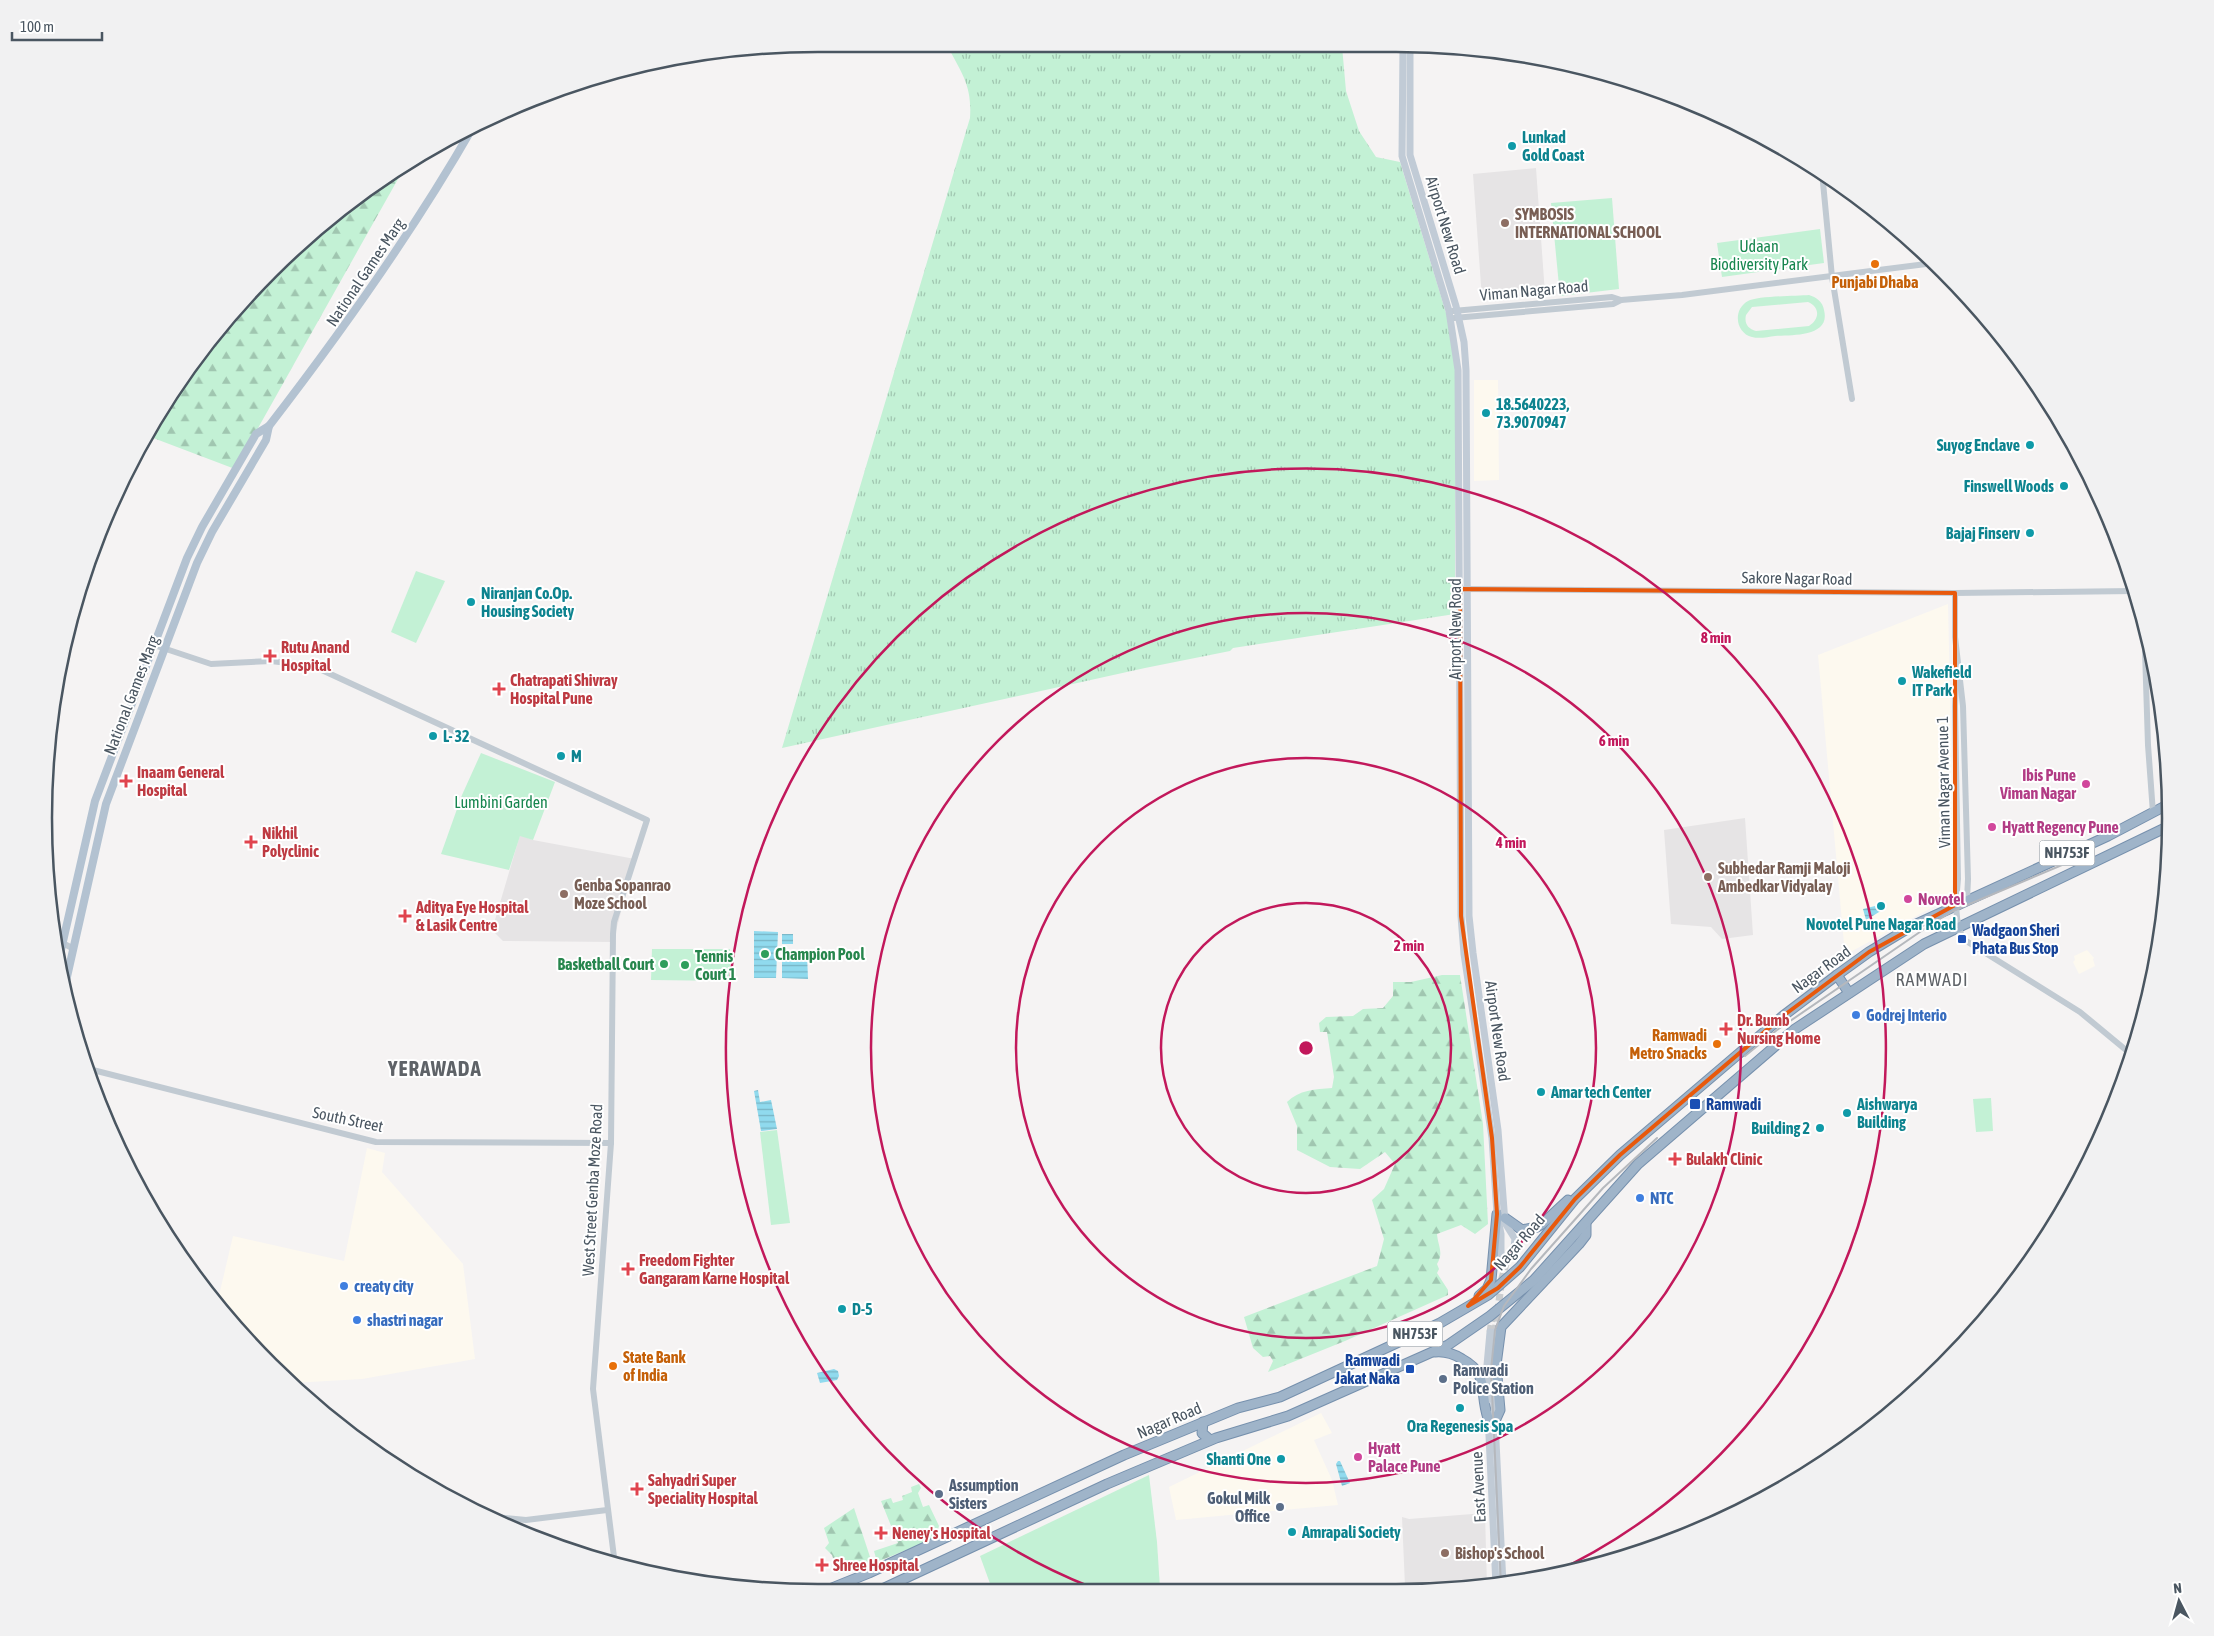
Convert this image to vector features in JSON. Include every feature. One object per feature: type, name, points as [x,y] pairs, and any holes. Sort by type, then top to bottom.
[{"type":"highway","name":"Nagar Road","points":[[842,1584],[1124,1455],[1238,1408],[1280,1397],[1440,1323],[1498,1288],[1520,1266],[1579,1195],[1634,1142],[1783,1016],[1837,974],[1912,926],[2162,808]]},
{"type":"highway","name":"Nagar Road","points":[[893,1584],[1107,1484],[1195,1446],[1288,1416],[1448,1345],[1506,1304],[1546,1268],[1620,1183],[1672,1133],[1795,1029],[1924,944],[1957,926],[2162,830]]},
{"type":"highway","points":[[1837,974],[1850,993]]},
{"type":"highway","points":[[1468,1306],[1487,1289],[1491,1280],[1501,1216],[1522,1230],[1537,1227],[1565,1202],[1579,1195]]},
{"type":"highway","points":[[1433,1352],[1450,1353],[1472,1364],[1479,1372],[1483,1387],[1484,1406],[1492,1419],[1500,1410],[1496,1364],[1501,1327],[1579,1244],[1586,1235],[1586,1224]]},
{"type":"highway","points":[[1203,1422],[1202,1434],[1210,1440]]},
{"type":"highway","points":[[1188,1428],[1196,1436],[1195,1446]]},
{"type":"main road","name":"Airport New Road","points":[[1403,52],[1402,156],[1450,314],[1458,370],[1461,916],[1464,954],[1492,1138],[1501,1216]]},
{"type":"main road","name":"Airport New Road","points":[[1410,53],[1410,154],[1458,314],[1464,342],[1468,589],[1469,916],[1496,1111],[1501,1216]]},
{"type":"main road","name":"National Games Marg","points":[[63,941],[95,800],[187,558],[202,527],[256,434],[269,426],[368,295],[442,182],[466,138]]},
{"type":"main road","name":"National Games Marg","points":[[68,970],[106,804],[205,546],[266,440],[269,426]]},
{"type":"main road","points":[[1501,1216],[1515,1239],[1514,1247],[1508,1257]]},
{"type":"main road","points":[[1501,1216],[1501,1261]]},
{"type":"main road","points":[[1492,1419],[1493,1332]]},
{"type":"main road","name":"East Avenue","points":[[1492,1419],[1502,1576]]},
{"type":"main road","name":"East Avenue","points":[[1492,1419],[1496,1577]]},
{"type":"street","points":[[1823,183],[1832,277],[1852,399]]},
{"type":"street","name":"Viman Nagar Road","points":[[1450,314],[1612,297],[1621,300],[1832,277],[1924,264]]},
{"type":"street","name":"Sakore Nagar Road","points":[[1460,589],[1955,594],[2127,592]]},
{"type":"street","name":"Viman Nagar Avenue 1","points":[[1955,594],[1957,657],[1955,706],[1957,926]]},
{"type":"street","points":[[154,645],[164,649]]},
{"type":"street","name":"West Street Genba Moze Road","points":[[164,649],[211,664],[270,662],[313,666],[647,820],[614,922],[613,934],[611,1144],[594,1386],[614,1555]]},
{"type":"street","name":"Viman Nagar Avenue 1","points":[[1957,657],[1963,706],[1967,900]]},
{"type":"street","points":[[2145,662],[2148,745],[2153,813]]},
{"type":"street","points":[[1963,940],[1968,922]]},
{"type":"street","points":[[1957,926],[1963,940],[2080,1012],[2125,1050]]},
{"type":"street","points":[[63,945],[72,948]]},
{"type":"street","name":"South Street","points":[[96,1071],[376,1142],[611,1144]]},
{"type":"street","points":[[510,1518],[526,1520],[607,1510]]},
{"type":"highlighted area","points":[[1460,589],[1955,593],[1955,905],[1869,952],[1783,1016],[1620,1155],[1575,1199],[1520,1267],[1498,1288],[1468,1306],[1491,1280],[1497,1214],[1492,1138],[1461,916]]},
{"type":"shaded area","name":"SYMBOSIS INTERNATIONAL SCHOOL","points":[[1536,168],[1545,294],[1482,299],[1473,174]]},
{"type":"shaded area","points":[[1474,380],[1498,380],[1499,480],[1474,481]]},
{"type":"shaded area","points":[[1948,604],[1954,868],[1951,897],[1845,955],[1818,655]]},
{"type":"shaded area","name":"Subhedar Ramji Maloji Ambedkar Vidyalay","points":[[1745,818],[1753,935],[1722,939],[1711,927],[1671,924],[1664,830]]},
{"type":"shaded area","name":"Genba Sopanrao Moze School","points":[[520,835],[533,840],[635,859],[613,942],[503,941],[492,930]]},
{"type":"shaded area","points":[[2087,950],[2094,958],[2095,966],[2079,974],[2073,962],[2075,960],[2074,956]]},
{"type":"shaded area","points":[[367,1148],[385,1153],[382,1172],[463,1264],[475,1359],[362,1379],[301,1382],[242,1323],[219,1294],[233,1236],[344,1261]]},
{"type":"shaded area","name":"Shanti One","points":[[1321,1413],[1332,1433],[1314,1440],[1332,1480],[1338,1505],[1176,1520],[1169,1487]]},
{"type":"shaded area","name":"Bishop's School","points":[[1485,1513],[1487,1578],[1405,1584],[1402,1517],[1409,1519]]},
{"type":"green space","points":[[951,52],[1343,52],[1346,91],[1359,131],[1376,157],[1400,162],[1450,326],[1455,360],[1455,614],[1233,648],[1230,651],[782,748],[970,118],[970,98],[962,74]]},
{"type":"green space","points":[[398,179],[235,469],[153,438],[211,352],[242,313],[313,242],[352,211]]},
{"type":"green space","points":[[1612,198],[1619,289],[1560,296],[1551,203]]},
{"type":"green space","name":"Udaan Biodiversity Park","points":[[1820,229],[1824,263],[1722,277],[1717,243]]},
{"type":"green space","points":[[1809,295],[1819,300],[1823,307],[1825,319],[1816,330],[1808,333],[1758,338],[1747,335],[1739,326],[1738,315],[1743,305],[1748,301],[1768,297]],"holes":[[[1808,302],[1815,307],[1817,317],[1809,326],[1756,331],[1751,329],[1746,323],[1746,315],[1752,307]]]},
{"type":"green space","points":[[416,571],[445,581],[416,643],[391,632]]},
{"type":"green space","name":"Lumbini Garden","points":[[481,753],[555,782],[533,840],[520,836],[509,870],[441,854],[462,795]]},
{"type":"green space","points":[[652,949],[730,949],[730,981],[651,980]]},
{"type":"green space","points":[[1442,975],[1460,975],[1483,1124],[1488,1224],[1475,1234],[1461,1225],[1437,1234],[1440,1256],[1437,1264],[1439,1269],[1437,1273],[1448,1290],[1448,1295],[1345,1341],[1268,1372],[1273,1361],[1270,1356],[1263,1357],[1253,1348],[1244,1317],[1377,1266],[1384,1239],[1372,1200],[1384,1189],[1395,1164],[1385,1152],[1360,1169],[1330,1167],[1297,1150],[1297,1126],[1287,1102],[1302,1093],[1332,1088],[1334,1077],[1327,1032],[1320,1032],[1319,1023],[1326,1017],[1353,1016],[1363,1009],[1383,1008],[1393,996],[1393,982],[1411,982]]},
{"type":"green space","points":[[1991,1098],[1993,1131],[1976,1132],[1973,1099]]},
{"type":"green space","points":[[777,1130],[790,1223],[771,1225],[760,1132]]},
{"type":"green space","points":[[1149,1475],[1160,1584],[990,1584],[980,1556]]},
{"type":"green space","points":[[919,1484],[921,1488],[918,1493],[923,1507],[929,1505],[939,1526],[935,1538],[877,1562],[874,1551],[898,1543],[881,1501],[891,1498],[893,1503],[903,1500],[902,1496],[912,1492],[911,1487]]},
{"type":"green space","points":[[854,1508],[872,1563],[838,1573],[832,1555],[825,1548],[829,1543],[824,1528]]},
{"type":"water","points":[[1883,904],[1884,909],[1866,920],[1863,909]]},
{"type":"water","name":"Champion Pool","points":[[754,931],[778,932],[776,978],[754,978]]},
{"type":"water","points":[[782,934],[793,934],[793,944],[782,944]]},
{"type":"water","points":[[807,954],[808,979],[782,978],[782,955]]},
{"type":"water","points":[[758,1090],[760,1102],[771,1100],[777,1129],[761,1131],[754,1091]]},
{"type":"water","points":[[834,1369],[838,1371],[839,1376],[837,1380],[820,1383],[817,1373]]},
{"type":"water","points":[[1340,1461],[1350,1483],[1342,1486],[1336,1464]]},
{"type":"tunnel","points":[[1495,1332],[1502,1278],[1508,1257]]},
{"type":"tunnel","points":[[1490,1332],[1493,1313]]},
{"type":"railway","points":[[1745,1056],[1777,1030],[1953,911],[2081,857]]},
{"type":"railway","points":[[1501,1576],[1491,1370],[1495,1330],[1504,1306],[1531,1269],[1603,1188],[1657,1138]]},
{"type":"place","name":"Lunkad Gold Coast","points":[[1512,146]]},
{"type":"place","name":"SYMBOSIS INTERNATIONAL SCHOOL","points":[[1505,223]]},
{"type":"place","name":"Punjabi Dhaba","points":[[1875,264]]},
{"type":"place","name":"18.5640223, 73.9070947","points":[[1486,413]]},
{"type":"place","name":"Suyog Enclave","points":[[2030,445]]},
{"type":"place","name":"Finswell Woods","points":[[2064,486]]},
{"type":"place","name":"Bajaj Finserv","points":[[2030,533]]},
{"type":"place","name":"Niranjan Co.Op. Housing Society","points":[[471,602]]},
{"type":"place","name":"Rutu Anand Hospital","points":[[270,656]]},
{"type":"place","name":"Wakefield IT Park","points":[[1902,681]]},
{"type":"place","name":"Chatrapati Shivray Hospital Pune","points":[[499,689]]},
{"type":"place","name":"L- 32","points":[[433,736]]},
{"type":"place","name":"M","points":[[561,756]]},
{"type":"place","name":"Inaam General Hospital","points":[[126,781]]},
{"type":"place","name":"Ibis Pune Viman Nagar","points":[[2086,784]]},
{"type":"place","name":"Hyatt Regency Pune","points":[[1992,827]]},
{"type":"place","name":"Nikhil Polyclinic","points":[[251,842]]},
{"type":"place","name":"Subhedar Ramji Maloji Ambedkar Vidyalay","points":[[1708,877]]},
{"type":"place","name":"Genba Sopanrao Moze School","points":[[564,894]]},
{"type":"place","name":"Novotel","points":[[1908,899]]},
{"type":"place","name":"Novotel Pune Nagar Road","points":[[1881,906]]},
{"type":"place","name":"Aditya Eye Hospital & Lasik Centre","points":[[405,916]]},
{"type":"place","name":"Wadgaon Sheri Phata Bus Stop","points":[[1962,939]]},
{"type":"place","name":"Champion Pool","points":[[765,954]]},
{"type":"place","name":"Basketball Court","points":[[664,964]]},
{"type":"place","name":"Tennis Court 1","points":[[685,965]]},
{"type":"place","name":"Godrej Interio","points":[[1856,1015]]},
{"type":"place","name":"Dr. Bumb Nursing Home","points":[[1726,1029]]},
{"type":"place","name":"Ramwadi Metro Snacks","points":[[1717,1044]]},
{"type":"place","name":"Amar tech Center","points":[[1541,1092]]},
{"type":"place","name":"Ramwadi","points":[[1695,1104]]},
{"type":"place","name":"Aishwarya Building","points":[[1847,1113]]},
{"type":"place","name":"Building 2","points":[[1820,1128]]},
{"type":"place","name":"Bulakh Clinic","points":[[1675,1159]]},
{"type":"place","name":"NTC","points":[[1640,1198]]},
{"type":"place","name":"Freedom Fighter Gangaram Karne Hospital","points":[[628,1269]]},
{"type":"place","name":"creaty city","points":[[344,1286]]},
{"type":"place","name":"D-5","points":[[842,1309]]},
{"type":"place","name":"shastri nagar","points":[[357,1320]]},
{"type":"place","name":"State Bank of India","points":[[613,1366]]},
{"type":"place","name":"Ramwadi Jakat Naka","points":[[1410,1369]]},
{"type":"place","name":"Ramwadi Police Station","points":[[1443,1379]]},
{"type":"place","name":"Ora Regenesis Spa","points":[[1460,1408]]},
{"type":"place","name":"Hyatt Palace Pune","points":[[1358,1457]]},
{"type":"place","name":"Shanti One","points":[[1281,1459]]},
{"type":"place","name":"Sahyadri Super Speciality Hospital","points":[[637,1489]]},
{"type":"place","name":"Assumption Sisters","points":[[939,1494]]},
{"type":"place","name":"Gokul Milk Office","points":[[1280,1507]]},
{"type":"place","name":"Amrapali Society","points":[[1292,1532]]},
{"type":"place","name":"Neney's Hospital","points":[[881,1533]]},
{"type":"place","name":"Bishop's School","points":[[1445,1553]]},
{"type":"place","name":"Shree Hospital","points":[[822,1565]]},
{"type":"district","name":"RAMWADI","points":[[1932,980]]},
{"type":"district","name":"YERAWADA","points":[[435,1069]]}]
